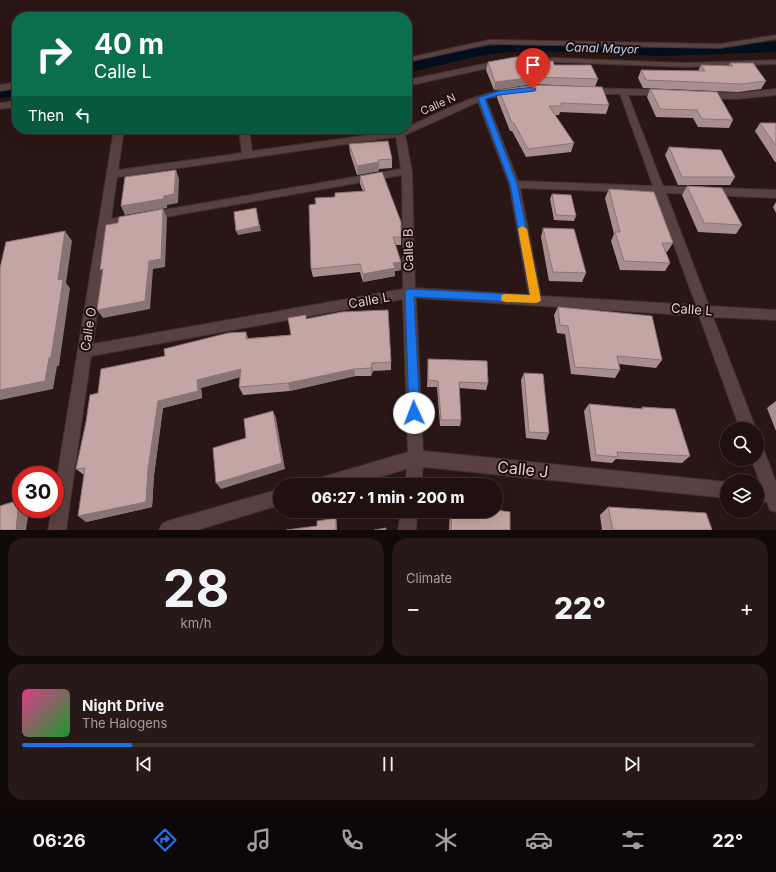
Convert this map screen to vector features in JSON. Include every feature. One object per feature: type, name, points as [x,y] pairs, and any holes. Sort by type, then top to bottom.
[{"type":"street","points":[[412,59],[489,42],[720,46],[776,37]]},
{"type":"street","points":[[525,60],[684,65],[776,62]]},
{"type":"street","points":[[412,82],[512,61]]},
{"type":"street","points":[[0,88],[12,86]]},
{"type":"street","name":"Calle N","points":[[412,129],[481,98],[498,93],[526,90]]},
{"type":"street","points":[[578,90],[677,94]]},
{"type":"street","points":[[623,92],[705,309],[745,422]]},
{"type":"street","points":[[692,94],[738,96],[776,92]]},
{"type":"street","points":[[481,98],[514,184],[536,300]]},
{"type":"street","points":[[0,106],[12,105]]},
{"type":"street","name":"Calle O","points":[[57,530],[118,134]]},
{"type":"street","points":[[245,134],[247,155]]},
{"type":"street","name":"Calle N","points":[[112,174],[400,134]]},
{"type":"street","name":"Calle B","points":[[400,134],[407,171],[409,293],[416,458],[414,478]]},
{"type":"street","points":[[104,224],[407,171]]},
{"type":"street","points":[[514,184],[776,194]]},
{"type":"street","name":"Calle L","points":[[85,351],[409,293],[705,309],[776,315]]},
{"type":"street","name":"Calle J","points":[[347,478],[416,458],[720,489]]},
{"type":"street","points":[[761,466],[770,497]]},
{"type":"street","points":[[168,530],[273,500]]},
{"type":"street","points":[[407,530],[408,518]]},
{"type":"building","points":[[516,57],[546,57],[548,61],[553,61],[554,65],[591,65],[598,79],[535,77],[495,82],[488,62]]},
{"type":"building","points":[[730,63],[753,63],[766,81],[742,84],[646,80],[641,70],[705,71],[701,65],[733,66]]},
{"type":"building","points":[[535,85],[602,87],[609,105],[561,103],[562,106],[549,106],[574,143],[528,149],[514,123],[512,123],[499,90]]},
{"type":"building","points":[[650,89],[717,92],[733,120],[702,119],[697,110],[660,109]]},
{"type":"building","points":[[760,123],[776,123],[776,146]]},
{"type":"building","points":[[388,141],[392,159],[378,160],[379,162],[357,166],[349,144]]},
{"type":"building","points":[[669,147],[721,150],[735,177],[682,177]]},
{"type":"building","points":[[176,170],[174,194],[164,196],[163,199],[121,206],[125,177]]},
{"type":"building","points":[[382,172],[401,222],[401,237],[393,237],[401,262],[393,263],[395,268],[363,274],[360,264],[311,269],[309,205],[316,204],[315,198],[335,197],[335,193],[365,191],[360,176]]},
{"type":"building","points":[[687,186],[722,188],[742,225],[704,223]]},
{"type":"building","points":[[609,189],[654,192],[673,243],[662,243],[670,263],[624,261],[615,232],[620,232]]},
{"type":"building","points":[[552,194],[571,195],[576,216],[556,215]]},
{"type":"building","points":[[256,208],[259,226],[236,231],[234,212]]},
{"type":"building","points":[[163,209],[161,259],[149,261],[145,301],[97,310],[103,269],[100,270],[106,225],[118,223],[119,217]]},
{"type":"building","points":[[543,228],[574,229],[586,273],[553,272]]},
{"type":"building","points":[[65,231],[58,280],[63,279],[51,357],[49,358],[45,381],[0,390],[0,268],[6,242]]},
{"type":"building","points":[[558,307],[652,316],[662,360],[617,356],[620,370],[575,367],[568,326],[560,325]]},
{"type":"building","points":[[388,310],[391,362],[372,363],[371,368],[354,369],[288,383],[239,387],[241,369],[197,380],[198,391],[158,401],[148,469],[146,502],[78,516],[85,468],[76,469],[90,395],[98,393],[101,369],[165,356],[164,349],[228,333],[246,332],[246,339],[291,335],[288,318],[306,315],[306,319],[342,312]]},
{"type":"building","points":[[428,359],[487,361],[488,383],[459,382],[461,420],[441,420],[438,381],[428,380]]},
{"type":"building","points":[[524,373],[543,374],[549,433],[529,432]]},
{"type":"building","points":[[589,404],[643,409],[642,407],[675,409],[690,456],[617,452],[618,457],[596,455]]},
{"type":"building","points":[[273,411],[282,463],[216,483],[213,448],[246,438],[244,419]]},
{"type":"building","points":[[12,502],[12,518],[17,518],[16,530],[0,530],[0,506]]},
{"type":"building","points":[[608,507],[706,513],[712,530],[613,530]]},
{"type":"building","points":[[503,511],[510,512],[510,530],[451,530],[452,518],[503,518]]},
{"type":"building","points":[[336,518],[336,530],[286,530],[317,526],[317,521]]},
{"type":"building","points":[[386,528],[386,530],[374,530]]},
{"type":"waterway","name":"Canal Mayor","points":[[412,67],[474,52],[508,47],[537,46],[660,51],[776,47]]},
{"type":"waterway","name":"Canal Mayor","points":[[0,93],[12,92]]},
{"type":"slow traffic","points":[[506,298],[536,300],[522,229]]},
{"type":"route","points":[[414,413],[409,293],[536,300],[514,184],[481,98],[498,93],[533,89]]}]
